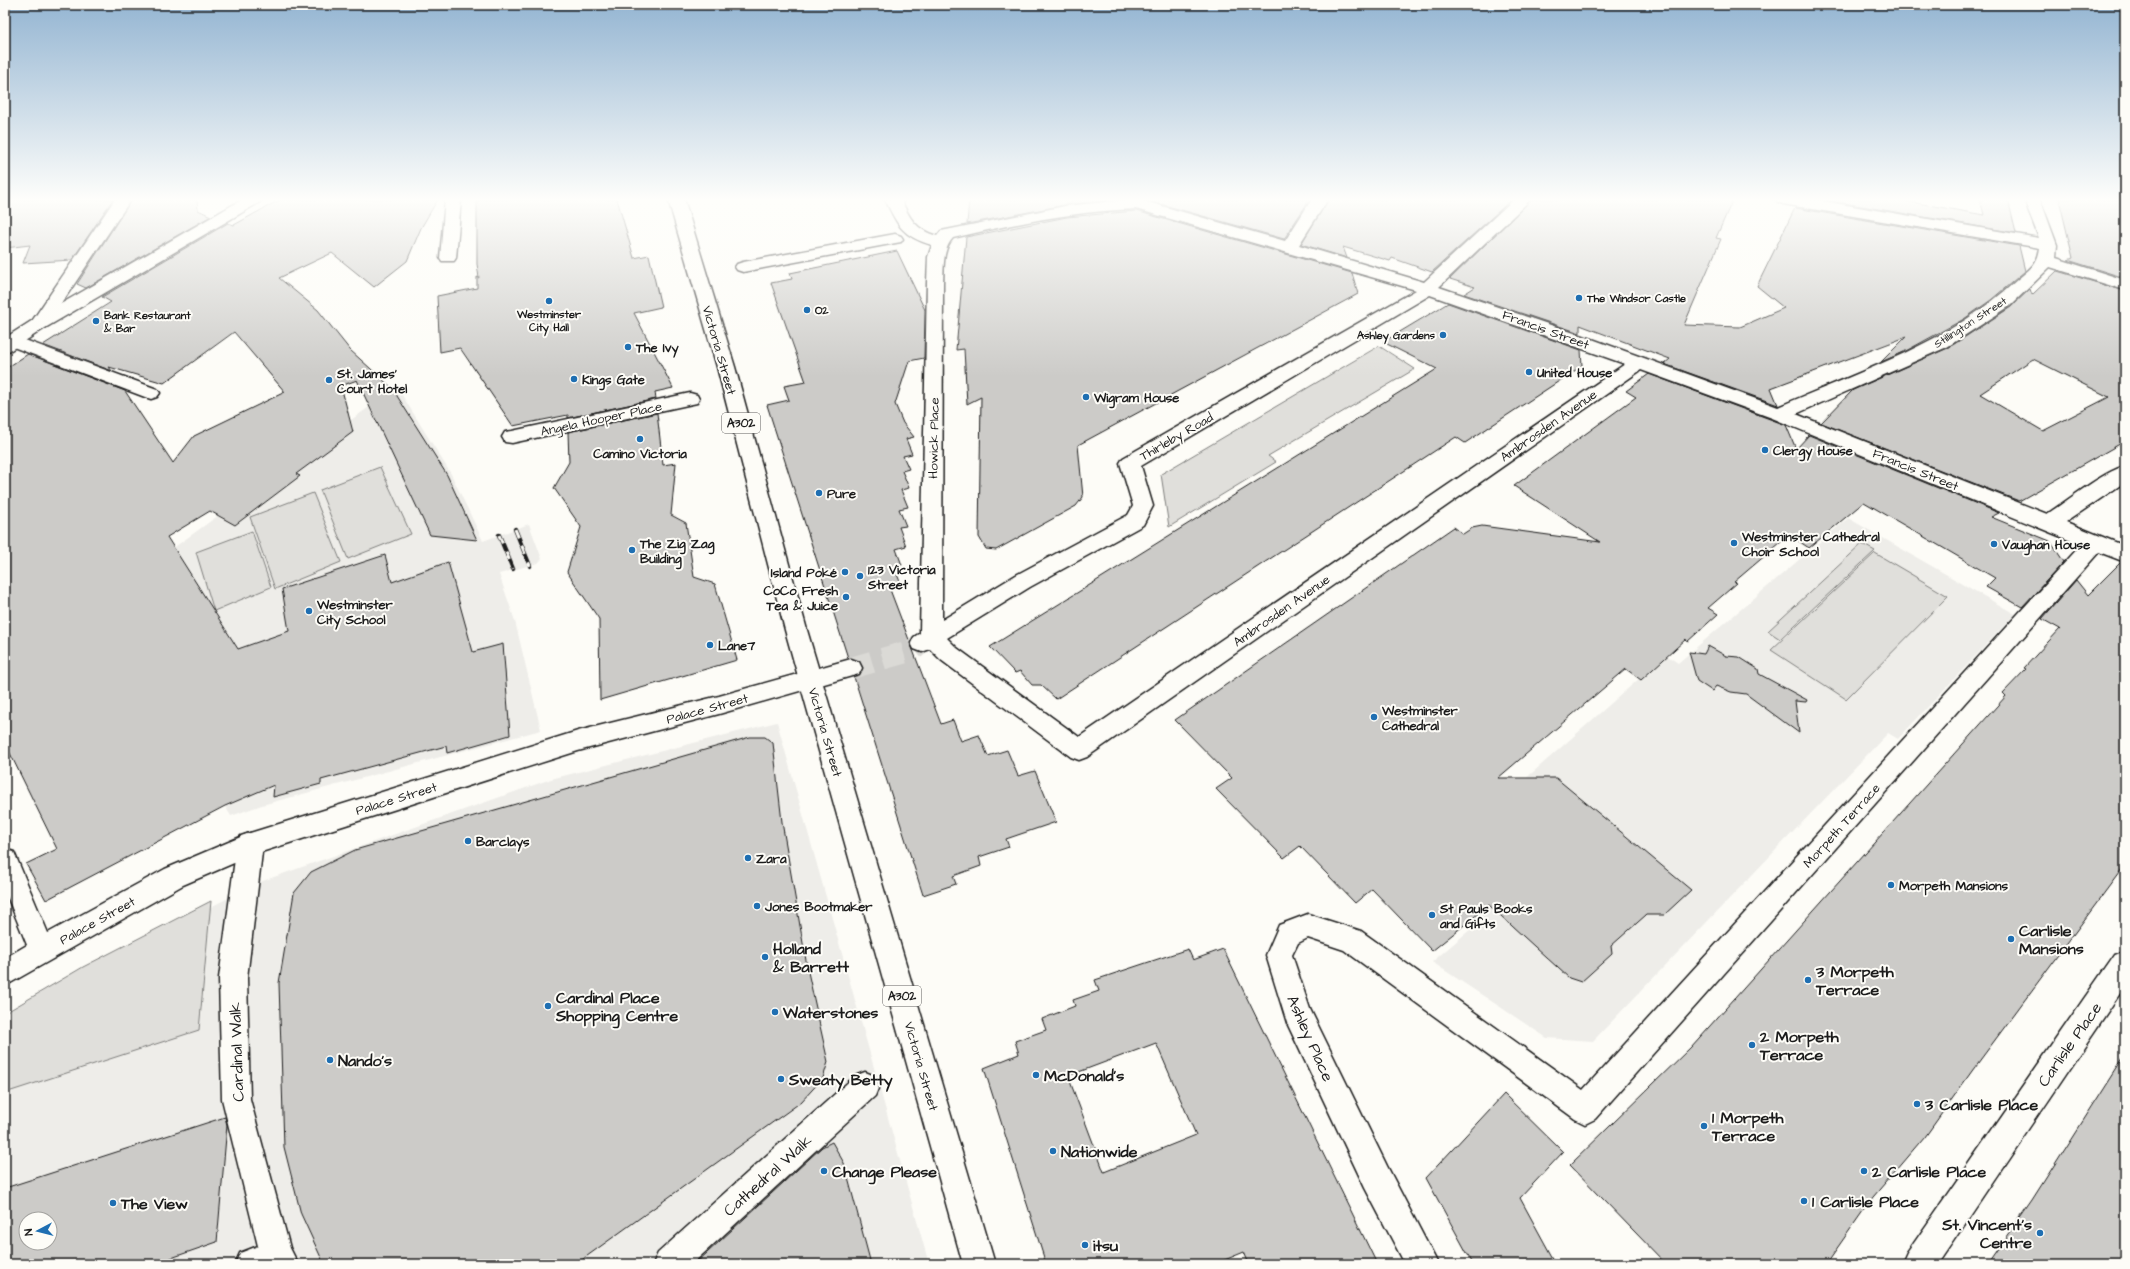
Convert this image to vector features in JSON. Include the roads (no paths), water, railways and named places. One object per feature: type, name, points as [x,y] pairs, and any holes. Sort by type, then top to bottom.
[{"type":"street","points":[[39,324],[83,258]]},
{"type":"street","points":[[9,344],[39,324],[150,258]]},
{"type":"street","name":"Victoria Street","points":[[694,258],[726,367],[811,680],[979,1264]]},
{"type":"street","points":[[743,267],[791,258]]},
{"type":"street","name":"Howick Place","points":[[925,641],[935,283],[938,258]]},
{"type":"street","name":"Francis Street","points":[[1325,258],[1429,288],[1779,414],[2051,522],[2125,554]]},
{"type":"street","points":[[1429,288],[1460,258]]},
{"type":"street","name":"Stillington Street","points":[[1779,414],[1941,343],[2004,302],[2043,258]]},
{"type":"street","points":[[2061,258],[2125,285]]},
{"type":"street","name":"Thirleby Road","points":[[925,641],[1023,581],[1136,520],[1143,506],[1130,463],[1429,288]]},
{"type":"street","points":[[9,344],[152,393]]},
{"type":"street","name":"Ambrosden Avenue","points":[[925,641],[949,654],[1079,750],[1638,363]]},
{"type":"street","name":"Angela Hooper Place","points":[[512,437],[690,399]]},
{"type":"street","points":[[2051,522],[2092,493],[2125,473]]},
{"type":"street","name":"Morpeth Terrace","points":[[1585,1109],[2096,542]]},
{"type":"street","points":[[811,680],[851,668]]},
{"type":"street","name":"Palace Street","points":[[5,973],[42,950],[174,877],[250,844],[578,741],[811,680]]},
{"type":"street","name":"Cardinal Walk","points":[[250,844],[233,978],[236,1099],[270,1261]]},
{"type":"street","points":[[5,860],[42,950]]},
{"type":"street","name":"Ashley Place","points":[[1422,1264],[1376,1177],[1297,1013],[1279,955],[1288,934],[1308,926],[1352,940],[1585,1109]]},
{"type":"street","name":"Carlisle Place","points":[[1918,1264],[2125,963]]},
{"type":"street","name":"Cathedral Walk","points":[[669,1264],[865,1086]]},
{"type":"tunnel","points":[[851,668],[913,650],[919,645]]},
{"type":"railway","points":[[515,529],[530,566]]},
{"type":"railway","points":[[499,535],[513,569]]},
{"type":"place","name":"The Windsor Castle","points":[[1579,298]]},
{"type":"place","name":"Westminster City Hall","points":[[549,301]]},
{"type":"place","name":"O2","points":[[807,310]]},
{"type":"place","name":"Bank Restaurant & Bar","points":[[96,321]]},
{"type":"place","name":"Ashley Gardens","points":[[1443,335]]},
{"type":"place","name":"The Ivy","points":[[628,347]]},
{"type":"place","name":"United House","points":[[1529,372]]},
{"type":"place","name":"Kings Gate","points":[[574,379]]},
{"type":"place","name":"St. James' Court Hotel","points":[[329,380]]},
{"type":"place","name":"Wigram House","points":[[1086,397]]},
{"type":"place","name":"Camino Victoria","points":[[640,439]]},
{"type":"place","name":"Clergy House","points":[[1765,450]]},
{"type":"place","name":"Pure","points":[[819,493]]},
{"type":"place","name":"Westminster Cathedral Choir School","points":[[1734,543]]},
{"type":"place","name":"Vaughan House","points":[[1994,544]]},
{"type":"place","name":"The Zig Zag Building","points":[[632,550]]},
{"type":"place","name":"Island Poké","points":[[845,572]]},
{"type":"place","name":"123 Victoria Street","points":[[860,576]]},
{"type":"place","name":"CoCo Fresh Tea & Juice","points":[[846,597]]},
{"type":"place","name":"Westminster City School","points":[[309,611]]},
{"type":"place","name":"Lane7","points":[[710,645]]},
{"type":"place","name":"Westminster Cathedral","points":[[1374,717]]},
{"type":"place","name":"Barclays","points":[[468,841]]},
{"type":"place","name":"Zara","points":[[748,858]]},
{"type":"place","name":"Morpeth Mansions","points":[[1891,885]]},
{"type":"place","name":"Jones Bootmaker","points":[[757,906]]},
{"type":"place","name":"St Pauls Books and Gifts","points":[[1432,915]]},
{"type":"place","name":"Carlisle Mansions","points":[[2011,939]]},
{"type":"place","name":"Holland & Barrett","points":[[765,957]]},
{"type":"place","name":"3 Morpeth Terrace","points":[[1808,980]]},
{"type":"place","name":"Cardinal Place Shopping Centre","points":[[548,1006]]},
{"type":"place","name":"Waterstones","points":[[775,1012]]},
{"type":"place","name":"2 Morpeth Terrace","points":[[1752,1045]]},
{"type":"place","name":"Nando's","points":[[330,1060]]},
{"type":"place","name":"McDonald's","points":[[1036,1075]]},
{"type":"place","name":"Sweaty Betty","points":[[781,1079]]},
{"type":"place","name":"3 Carlisle Place","points":[[1917,1104]]},
{"type":"place","name":"1 Morpeth Terrace","points":[[1704,1126]]},
{"type":"place","name":"Nationwide","points":[[1053,1151]]},
{"type":"place","name":"Change Please","points":[[824,1171]]},
{"type":"place","name":"2 Carlisle Place","points":[[1864,1171]]},
{"type":"place","name":"1 Carlisle Place","points":[[1804,1201]]},
{"type":"place","name":"The View","points":[[113,1203]]},
{"type":"place","name":"St. Vincent’s Centre","points":[[2040,1233]]},
{"type":"place","name":"itsu","points":[[1085,1245]]}]
